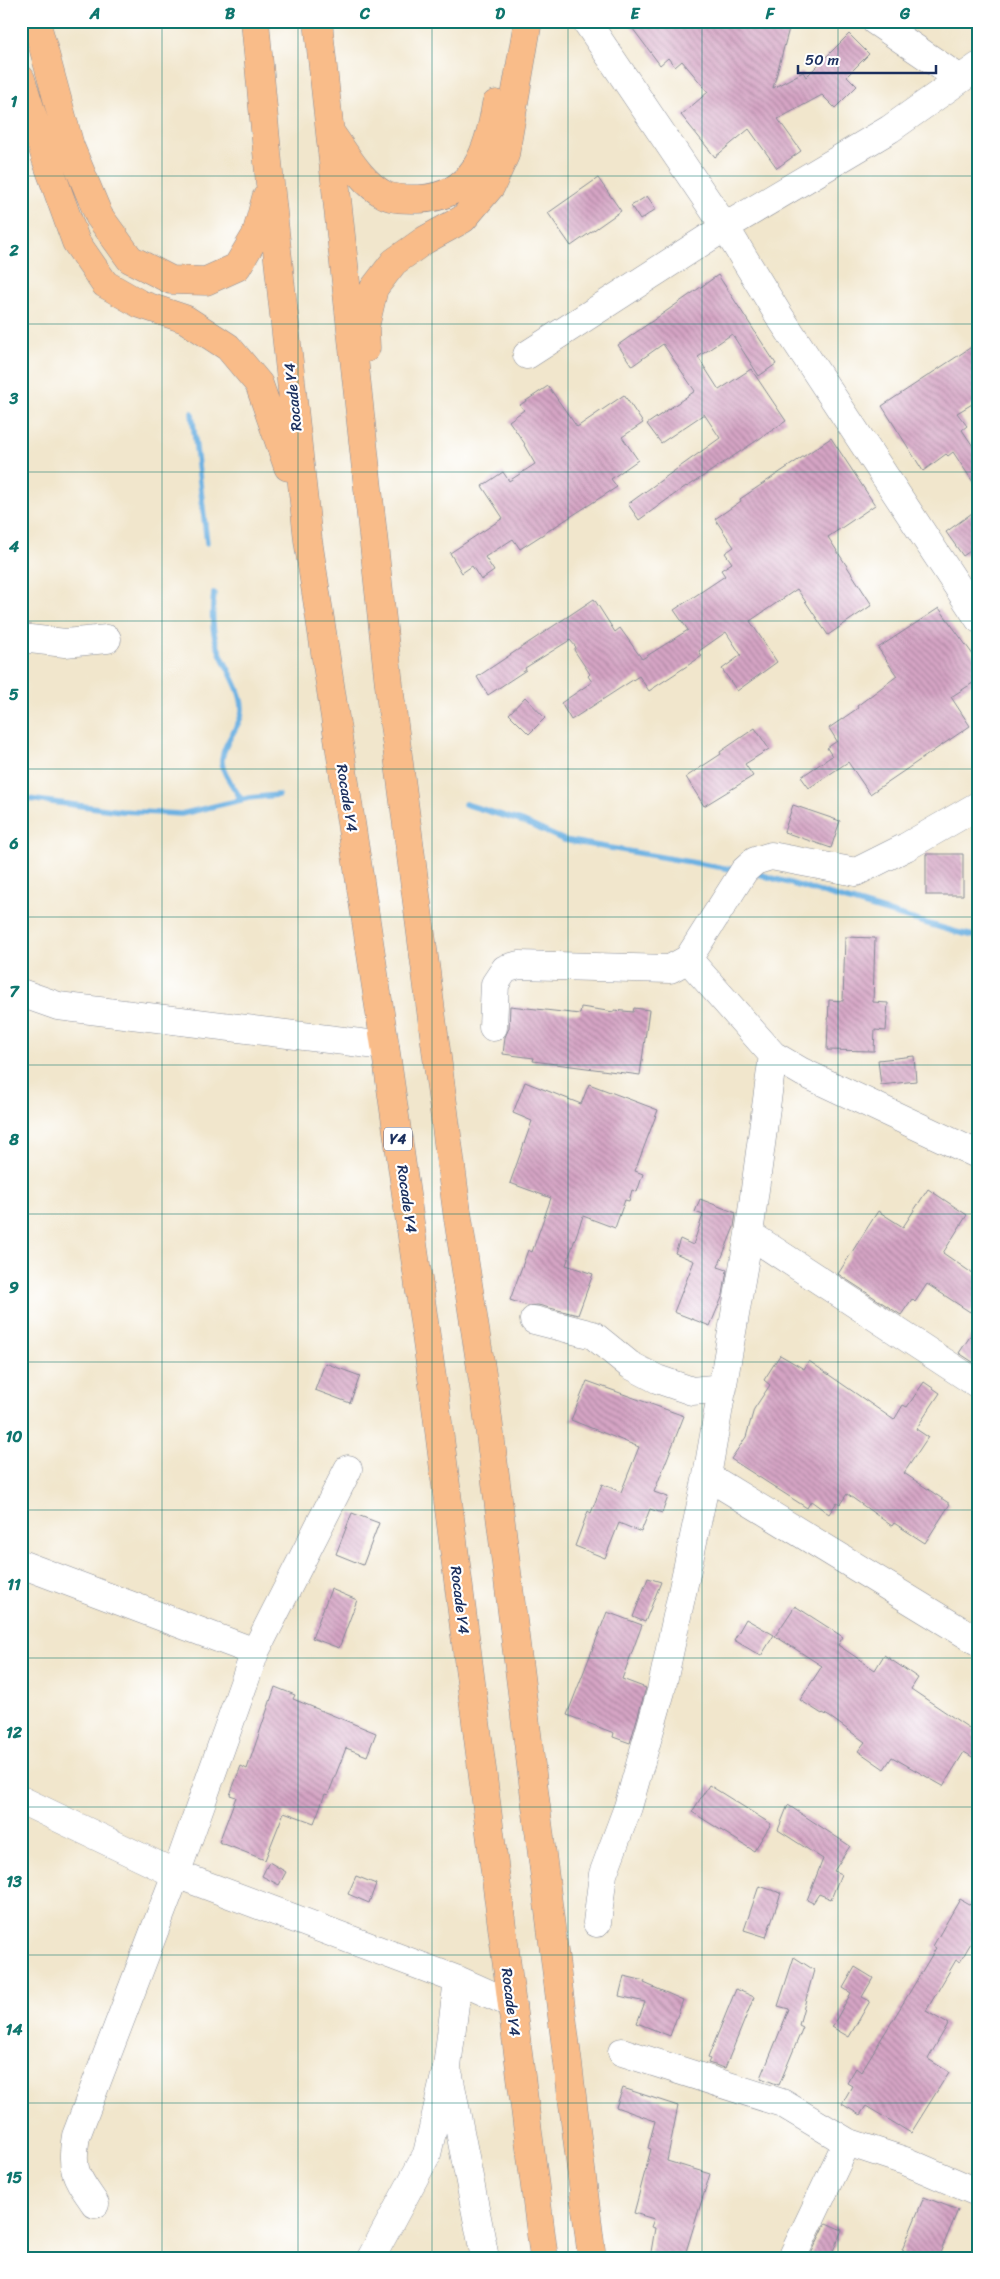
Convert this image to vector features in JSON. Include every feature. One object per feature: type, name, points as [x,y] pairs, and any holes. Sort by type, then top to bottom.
[{"type":"highway","points":[[36,21],[70,146],[99,216],[130,259],[171,280],[206,281],[236,267],[256,235],[270,184]]},
{"type":"highway","name":"Rocade Y4","points":[[255,21],[270,184],[308,540],[385,1046],[435,1399],[544,2258]]},
{"type":"highway","points":[[318,21],[390,694],[457,1212],[485,1394],[592,2258]]},
{"type":"highway","points":[[329,130],[362,177],[386,196],[404,200],[429,198],[450,192],[469,178],[485,151],[494,114],[510,21]]},
{"type":"highway","points":[[370,502],[366,327],[374,288],[394,262],[425,240],[463,219],[491,186],[505,155],[528,21]]},
{"type":"highway","points":[[21,79],[46,159],[76,242],[105,284],[140,304],[185,319],[228,347],[259,384],[283,447],[308,540]]},
{"type":"street","points":[[586,21],[725,227],[778,314],[979,619]]},
{"type":"street","points":[[527,355],[725,227],[890,129],[970,72],[875,21]]},
{"type":"street","points":[[21,638],[65,643],[107,639]]},
{"type":"street","points":[[492,1027],[495,984],[505,969],[519,965],[670,969],[688,960],[744,871],[754,861],[771,856],[856,872],[906,847],[979,805]]},
{"type":"street","points":[[688,960],[773,1054],[802,1072],[979,1155]]},
{"type":"street","points":[[21,993],[58,1006],[385,1046]]},
{"type":"street","points":[[597,1923],[602,1874],[628,1807],[661,1691],[707,1476],[749,1234],[773,1054]]},
{"type":"street","points":[[749,1234],[979,1384]]},
{"type":"street","points":[[534,1320],[593,1335],[630,1365],[657,1378],[692,1391],[723,1388]]},
{"type":"street","points":[[95,2204],[75,2174],[73,2155],[76,2136],[176,1874],[255,1652],[348,1469]]},
{"type":"street","points":[[707,1476],[979,1642]]},
{"type":"street","points":[[21,1564],[255,1652]]},
{"type":"street","points":[[21,1800],[176,1874],[458,1980],[512,2004]]},
{"type":"street","points":[[370,2258],[427,2154],[447,2067],[458,1980]]},
{"type":"street","points":[[622,2052],[782,2103],[847,2142],[906,2161],[979,2193]]},
{"type":"street","points":[[447,2067],[485,2258]]},
{"type":"street","points":[[792,2258],[847,2142]]},
{"type":"building","points":[[627,21],[791,21],[773,88],[803,72],[806,77],[849,34],[869,54],[847,76],[857,86],[835,108],[822,95],[778,119],[801,151],[777,168],[749,129],[715,157],[681,115],[708,92],[682,61],[675,67],[668,58],[660,65]]},
{"type":"building","points":[[598,178],[621,211],[571,246],[548,213]]},
{"type":"building","points":[[647,196],[656,209],[640,220],[631,206]]},
{"type":"building","points":[[718,275],[776,364],[759,376],[732,334],[698,357],[719,390],[751,369],[786,421],[686,486],[639,520],[628,504],[720,438],[704,414],[661,443],[647,424],[695,391],[663,344],[632,366],[618,345]]},
{"type":"building","points":[[979,342],[979,400],[957,413],[967,426],[962,430],[979,455],[979,491],[953,452],[948,456],[946,454],[923,471],[882,406]]},
{"type":"building","points":[[548,386],[577,427],[624,395],[643,423],[622,437],[638,460],[611,479],[617,487],[520,549],[513,539],[485,557],[494,571],[481,580],[472,566],[462,573],[450,553],[503,518],[482,486],[503,472],[509,481],[535,464],[525,444],[509,421],[524,410],[520,405]]},
{"type":"building","points":[[831,438],[875,505],[828,537],[872,605],[828,635],[797,589],[750,621],[777,662],[737,691],[722,669],[741,655],[726,632],[699,651],[702,656],[649,691],[639,676],[571,720],[561,703],[592,682],[588,676],[590,674],[574,650],[576,647],[570,640],[525,668],[526,670],[488,695],[477,677],[594,599],[615,632],[620,628],[642,659],[688,630],[674,610],[725,576],[721,570],[732,563],[725,553],[734,547],[715,519],[741,501],[740,499]]},
{"type":"building","points":[[979,508],[979,545],[963,556],[946,532]]},
{"type":"building","points":[[939,608],[979,663],[979,679],[951,697],[970,726],[870,794],[848,762],[809,788],[801,777],[832,756],[827,748],[837,741],[829,728],[858,708],[857,706],[897,676],[878,648]]},
{"type":"building","points":[[525,697],[545,718],[529,734],[509,714]]},
{"type":"building","points":[[755,728],[769,749],[745,764],[753,776],[704,806],[686,777],[721,754],[720,752]]},
{"type":"building","points":[[793,805],[840,821],[831,848],[784,832]]},
{"type":"building","points":[[926,854],[963,854],[963,895],[926,895]]},
{"type":"building","points":[[845,937],[875,938],[873,1002],[888,1003],[886,1031],[875,1030],[874,1051],[827,1050],[829,1000],[843,1001]]},
{"type":"building","points":[[510,1006],[580,1014],[581,1007],[614,1012],[614,1010],[633,1012],[634,1008],[649,1010],[640,1075],[533,1061],[534,1058],[503,1054],[505,1037],[509,1028]]},
{"type":"building","points":[[914,1056],[916,1081],[881,1085],[878,1060]]},
{"type":"building","points":[[525,1082],[581,1104],[589,1084],[658,1110],[635,1171],[643,1174],[637,1192],[632,1190],[629,1201],[625,1200],[615,1228],[583,1216],[566,1265],[593,1274],[578,1315],[538,1305],[528,1306],[510,1300],[528,1250],[532,1252],[551,1198],[510,1183],[532,1121],[513,1113]]},
{"type":"building","points":[[928,1189],[967,1215],[943,1253],[979,1278],[979,1300],[970,1312],[927,1284],[915,1302],[912,1299],[901,1315],[838,1274],[878,1211],[903,1227]]},
{"type":"building","points":[[700,1199],[736,1213],[734,1227],[718,1267],[727,1270],[723,1295],[710,1326],[674,1312],[694,1261],[675,1253],[680,1239],[693,1245],[703,1215],[695,1212]]},
{"type":"building","points":[[979,1323],[979,1366],[959,1353]]},
{"type":"building","points":[[780,1355],[804,1369],[809,1361],[894,1420],[903,1405],[907,1407],[924,1382],[940,1393],[916,1429],[928,1437],[904,1473],[950,1504],[925,1543],[894,1523],[892,1526],[847,1494],[840,1504],[837,1502],[829,1514],[811,1501],[807,1508],[731,1459],[746,1437],[754,1409],[770,1385],[764,1380]]},
{"type":"building","points":[[325,1363],[360,1376],[350,1403],[315,1390]]},
{"type":"building","points":[[587,1381],[684,1416],[654,1492],[668,1497],[662,1513],[650,1509],[641,1532],[619,1523],[605,1558],[575,1546],[588,1511],[591,1513],[602,1484],[621,1492],[639,1447],[571,1420]]},
{"type":"building","points":[[352,1513],[379,1523],[363,1565],[336,1554]]},
{"type":"building","points":[[648,1578],[661,1582],[645,1622],[633,1617]]},
{"type":"building","points":[[331,1589],[357,1600],[339,1648],[312,1638]]},
{"type":"building","points":[[795,1606],[843,1637],[838,1645],[875,1670],[884,1655],[918,1678],[911,1689],[975,1732],[973,1735],[979,1738],[979,1761],[964,1752],[943,1786],[892,1757],[884,1769],[858,1751],[865,1742],[830,1717],[800,1700],[822,1666],[775,1636]]},
{"type":"building","points":[[607,1612],[642,1625],[622,1679],[646,1688],[630,1743],[613,1737],[614,1733],[567,1715]]},
{"type":"building","points":[[746,1619],[774,1635],[761,1656],[734,1640]]},
{"type":"building","points":[[275,1687],[295,1695],[293,1699],[376,1733],[367,1756],[346,1748],[328,1795],[325,1794],[314,1823],[284,1812],[265,1860],[219,1842],[236,1797],[230,1795],[241,1766],[247,1769]]},
{"type":"building","points":[[709,1785],[771,1824],[754,1851],[692,1812]]},
{"type":"building","points":[[788,1805],[850,1846],[834,1871],[841,1874],[831,1899],[819,1894],[813,1903],[807,1900],[823,1859],[778,1830]]},
{"type":"building","points":[[269,1862],[286,1872],[279,1885],[262,1876]]},
{"type":"building","points":[[356,1876],[376,1884],[369,1903],[348,1894]]},
{"type":"building","points":[[759,1886],[781,1893],[766,1937],[744,1930]]},
{"type":"building","points":[[960,1899],[979,1910],[979,1929],[960,1962],[956,1960],[926,2011],[948,2024],[928,2059],[949,2072],[911,2133],[866,2106],[860,2115],[842,2104],[852,2086],[847,2083],[856,2068],[861,2072],[936,1948],[933,1946]]},
{"type":"building","points":[[794,1957],[814,1970],[799,2025],[803,2027],[779,2085],[761,2078],[789,2009],[778,2006]]},
{"type":"building","points":[[855,1967],[873,1978],[862,1997],[870,2001],[849,2037],[832,2027],[851,1993],[843,1988]]},
{"type":"building","points":[[624,1976],[645,1981],[644,1983],[683,2000],[670,2036],[637,2023],[645,2002],[619,1996]]},
{"type":"building","points":[[736,1989],[754,1997],[725,2068],[708,2063],[710,2059],[708,2058]]},
{"type":"building","points":[[623,2088],[678,2106],[667,2161],[710,2174],[684,2258],[650,2258],[655,2228],[651,2227],[654,2219],[634,2213],[651,2149],[648,2148],[655,2121],[616,2107]]},
{"type":"building","points":[[924,2197],[958,2210],[938,2258],[902,2258],[904,2251],[902,2250]]},
{"type":"building","points":[[826,2223],[842,2230],[830,2258],[809,2258]]},
{"type":"waterway","points":[[192,413],[207,543]]},
{"type":"waterway","points":[[214,593],[213,629],[216,643],[237,687],[242,703],[241,715],[227,742],[222,766],[241,799]]},
{"type":"waterway","points":[[21,798],[121,811],[181,814],[249,798],[278,795]]},
{"type":"waterway","points":[[465,804],[524,822],[564,840],[736,870]]},
{"type":"waterway","points":[[755,873],[956,932],[979,937]]}]
